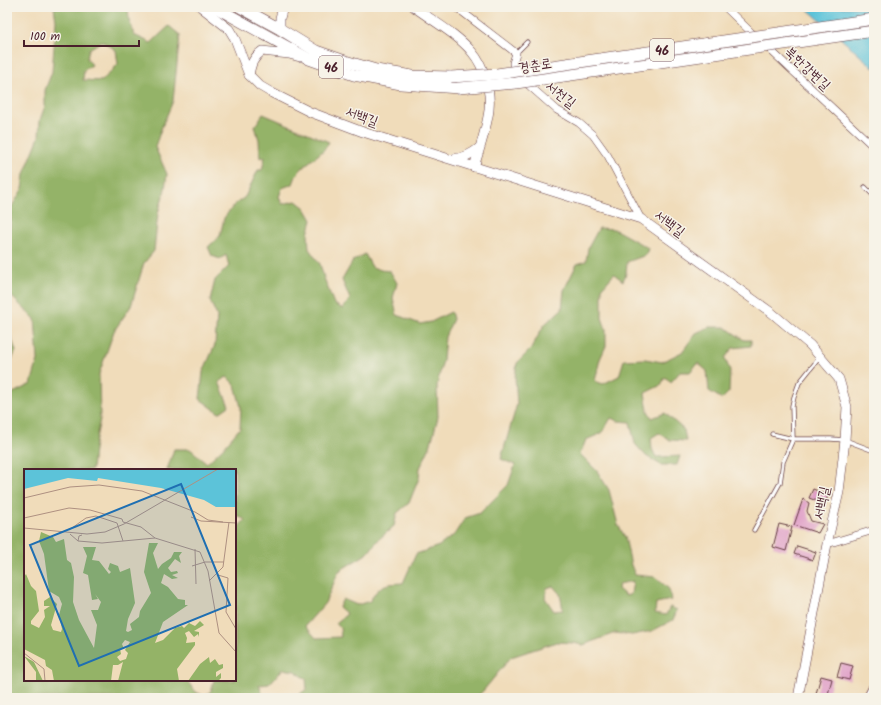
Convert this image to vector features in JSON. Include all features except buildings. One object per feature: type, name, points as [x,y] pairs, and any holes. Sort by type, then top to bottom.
[{"type":"main road","name":"경춘로","points":[[215,7],[309,59],[354,75],[401,84],[459,88],[516,83],[874,31]]},
{"type":"main road","name":"경춘로","points":[[240,7],[316,51],[370,68],[412,76],[451,77],[497,74],[874,19]]},
{"type":"street","points":[[201,7],[229,29],[235,39],[249,75]]},
{"type":"street","points":[[280,29],[280,18],[283,7]]},
{"type":"street","points":[[414,7],[455,36],[473,53],[481,67],[489,92],[489,112],[474,167]]},
{"type":"street","points":[[456,7],[516,53]]},
{"type":"street","name":"북한강변길","points":[[725,7],[874,147]]},
{"type":"street","points":[[249,75],[252,62],[262,51],[289,54],[309,59]]},
{"type":"street","name":"서천길","points":[[516,53],[513,63],[514,71],[557,110],[579,123],[593,135],[608,156],[641,219]]},
{"type":"street","name":"서백길","points":[[249,75],[260,86],[272,93],[310,112],[363,132],[641,219],[772,313],[791,328],[820,356],[839,379],[846,407],[845,440],[839,492],[827,544],[798,698]]},
{"type":"street","points":[[450,160],[462,158],[479,148]]},
{"type":"street","points":[[827,544],[874,530]]},
{"type":"lane","points":[[516,53],[527,42]]},
{"type":"lane","points":[[865,186],[874,196]]},
{"type":"lane","points":[[754,530],[780,483],[783,462],[793,439],[792,406],[799,383],[820,356]]},
{"type":"lane","points":[[772,434],[793,439],[845,440],[874,451]]},
{"type":"lane","points":[[865,698],[874,680]]},
{"type":"green space","points":[[54,7],[128,7],[129,20],[134,35],[151,43],[169,26],[180,35],[173,101],[155,147],[167,174],[165,189],[158,213],[154,251],[144,263],[131,306],[114,331],[99,374],[100,419],[94,449],[92,469],[24,469],[24,681],[187,681],[196,692],[204,696],[211,691],[214,681],[236,681],[236,529],[245,520],[236,515],[236,469],[167,469],[174,449],[190,449],[207,463],[223,448],[240,428],[241,407],[235,385],[227,377],[219,382],[229,406],[219,413],[200,399],[203,372],[215,345],[217,316],[210,301],[215,280],[229,266],[226,255],[220,259],[212,256],[208,247],[220,236],[224,218],[234,205],[245,197],[258,170],[262,170],[265,157],[260,158],[259,140],[255,126],[263,114],[329,142],[326,148],[300,171],[293,184],[282,188],[279,197],[282,204],[296,201],[305,208],[312,220],[308,234],[309,249],[320,264],[334,304],[343,309],[350,299],[342,280],[353,261],[365,254],[372,267],[390,271],[397,283],[393,298],[397,315],[420,324],[431,322],[451,312],[453,319],[445,337],[443,360],[437,385],[438,417],[430,447],[420,468],[419,478],[409,503],[397,513],[394,526],[378,540],[368,553],[339,571],[325,603],[305,626],[316,638],[341,637],[340,628],[336,623],[347,614],[339,607],[343,599],[357,605],[370,601],[377,591],[383,586],[403,583],[416,554],[439,546],[454,535],[465,518],[480,513],[508,485],[515,465],[501,459],[517,404],[515,377],[517,363],[531,349],[544,325],[562,309],[564,290],[577,264],[586,261],[588,248],[599,228],[614,229],[648,248],[646,255],[627,262],[626,274],[623,281],[614,274],[602,288],[602,318],[606,329],[606,346],[600,359],[595,381],[603,384],[619,376],[624,360],[645,359],[662,362],[682,352],[696,333],[709,327],[725,327],[744,340],[751,340],[751,346],[733,348],[725,358],[730,371],[729,392],[722,399],[709,391],[707,371],[698,363],[690,372],[680,372],[671,382],[665,377],[661,385],[645,393],[648,411],[652,418],[665,413],[684,430],[686,441],[670,440],[659,433],[651,438],[652,449],[656,457],[680,456],[677,465],[661,465],[646,456],[635,444],[630,422],[618,421],[611,418],[602,433],[586,440],[580,454],[597,471],[609,490],[618,525],[625,537],[631,565],[635,575],[655,577],[669,589],[671,600],[656,603],[655,613],[666,615],[670,607],[677,610],[673,620],[652,631],[632,635],[615,633],[583,645],[557,642],[511,657],[483,691],[475,698],[294,698],[307,689],[306,679],[295,671],[283,669],[269,684],[259,685],[264,698],[7,698],[7,400],[11,394],[31,384],[38,360],[35,319],[11,296],[7,281],[7,244],[11,220],[9,211],[22,190],[24,174],[39,137],[40,120],[45,106],[45,90],[52,72],[56,21]],"holes":[[[102,41],[116,50],[118,64],[102,81],[83,80],[84,70],[92,65],[87,58],[89,49]],[[633,581],[631,594],[626,596],[618,589],[619,584]],[[553,586],[560,594],[563,610],[554,611],[545,598],[547,588]]]},
{"type":"green space","points":[[7,325],[16,351],[7,369]]},
{"type":"water","points":[[805,7],[874,7],[874,68]]}]
